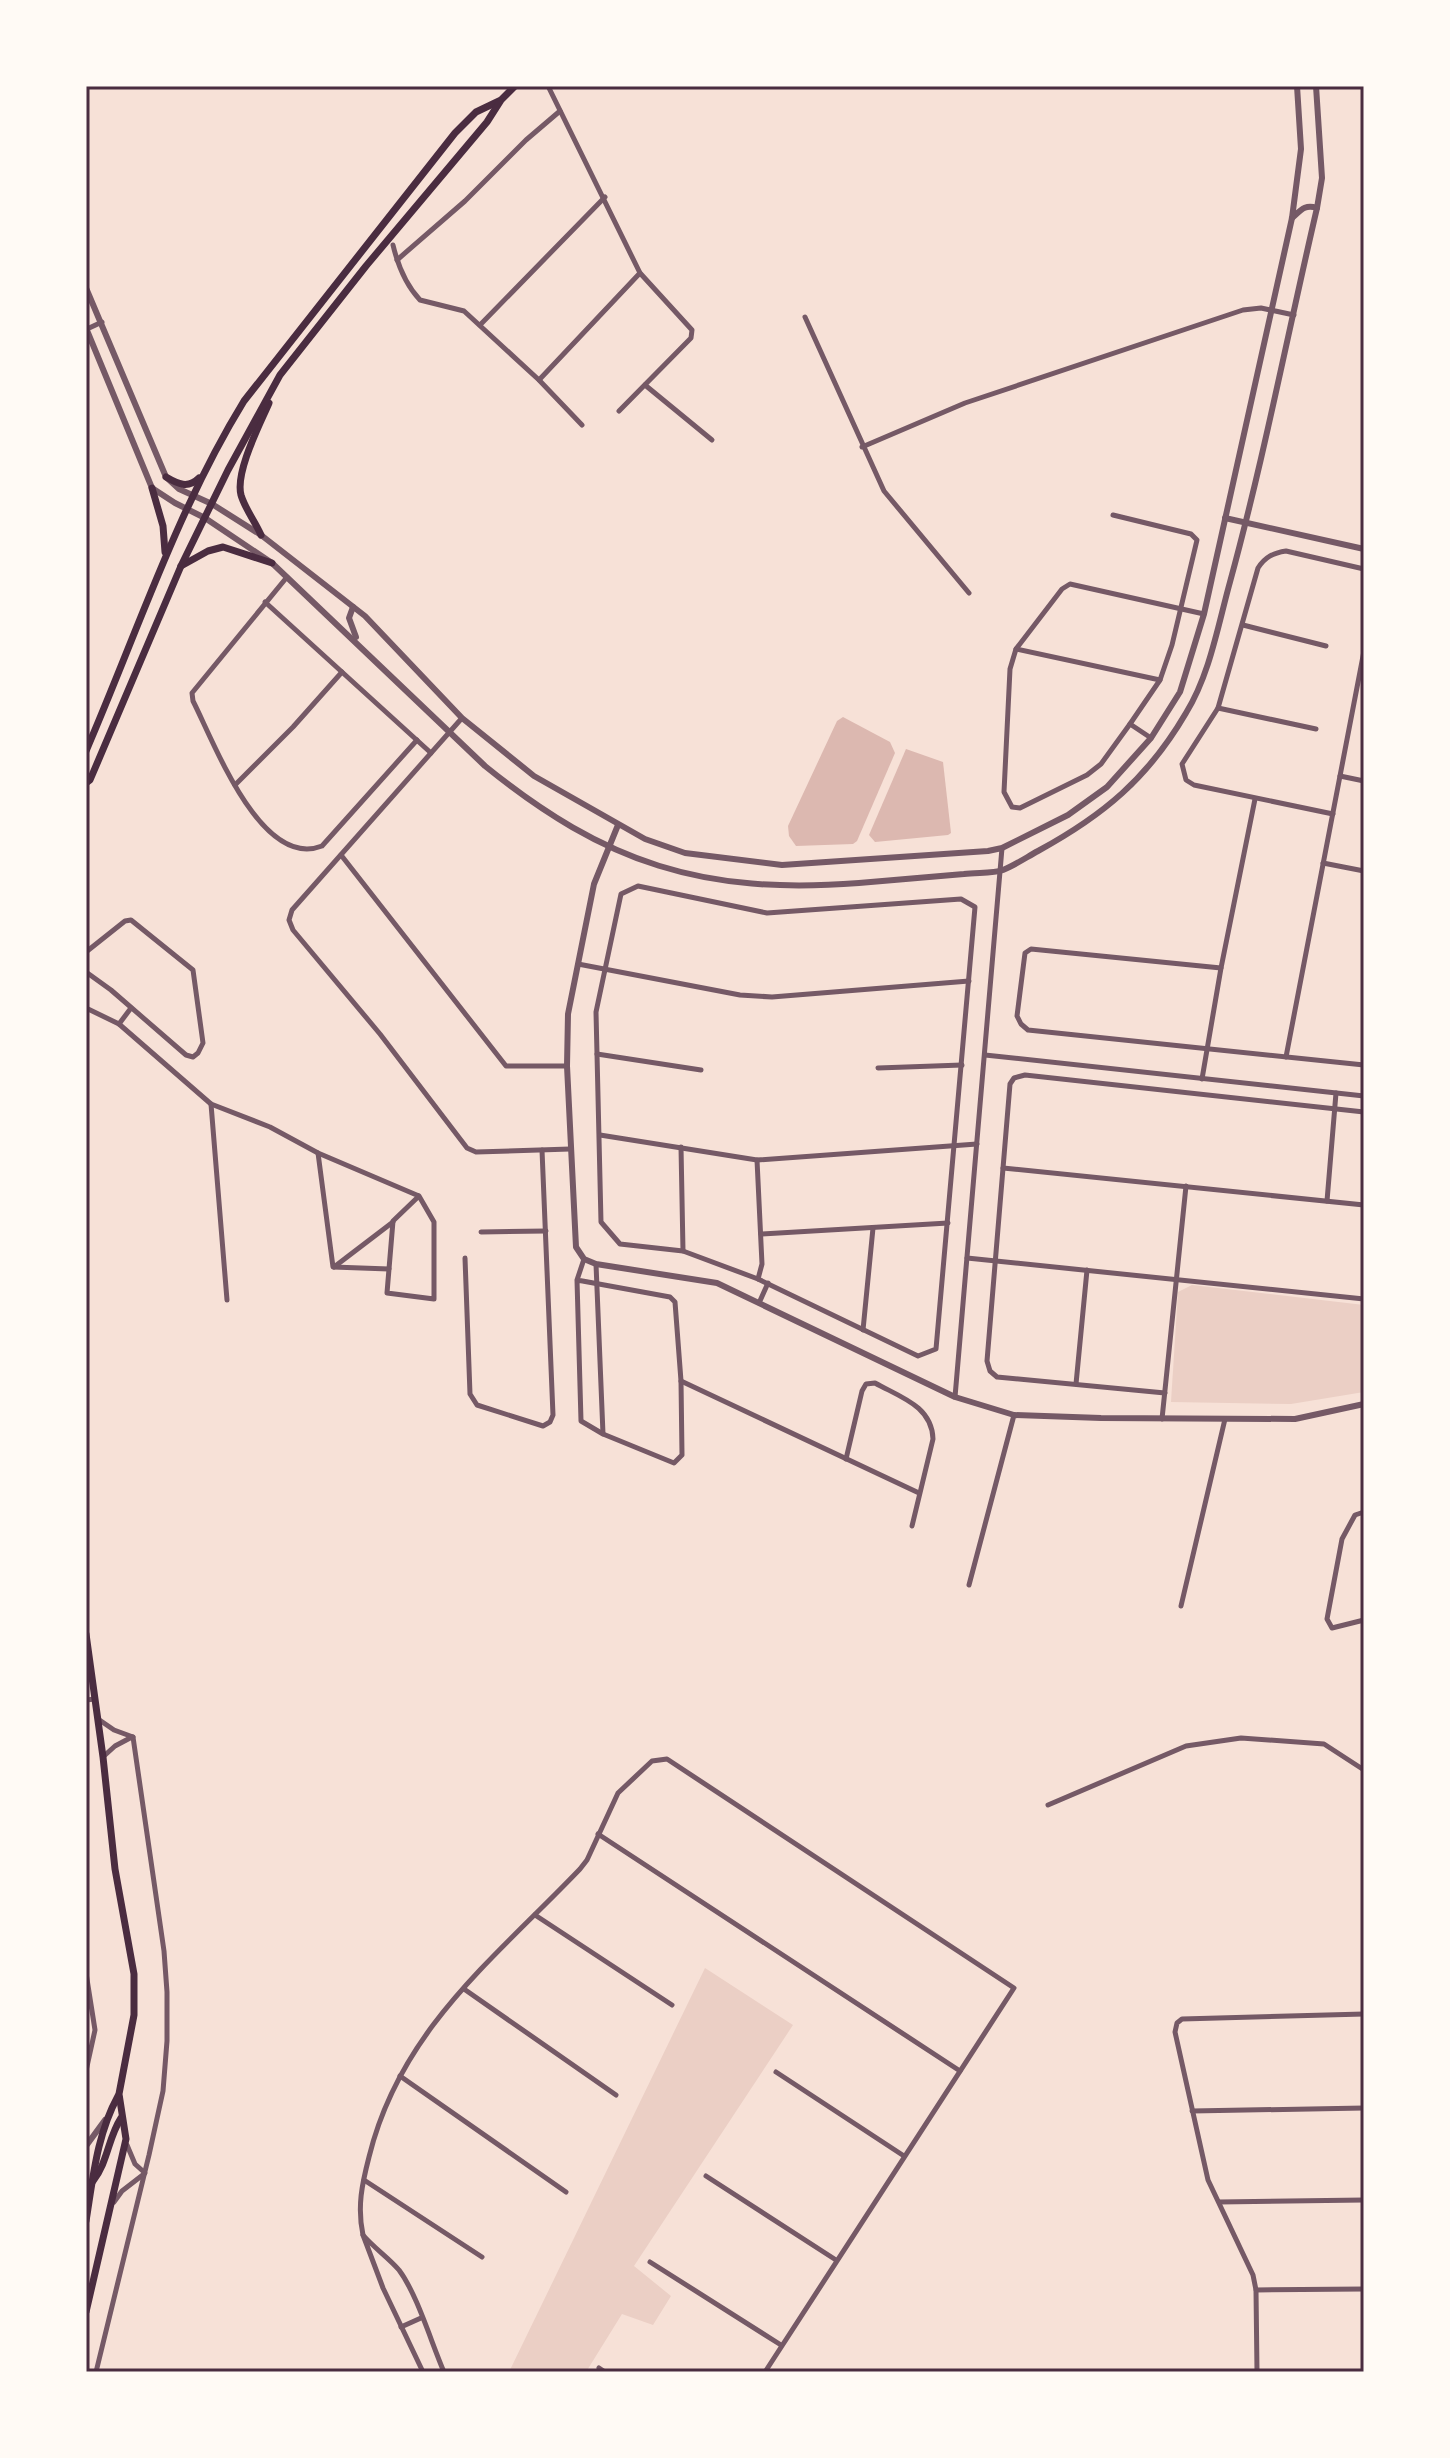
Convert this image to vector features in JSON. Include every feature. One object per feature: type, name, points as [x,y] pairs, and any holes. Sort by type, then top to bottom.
[{"type":"main road","points":[[86,783],[90,780],[181,566],[280,375],[515,86]]},
{"type":"main road","points":[[86,751],[185,509],[221,438],[244,401],[455,133],[476,112],[501,100]]},
{"type":"main road","points":[[261,535],[244,504],[240,487],[253,443],[280,375]]},
{"type":"main road","points":[[166,477],[191,485],[205,471]]},
{"type":"main road","points":[[152,488],[165,536],[164,562]]},
{"type":"main road","points":[[181,566],[208,551],[223,547],[272,563]]},
{"type":"main road","points":[[86,1634],[116,1883],[134,1974],[134,2015],[119,2094],[126,2139],[86,2312]]},
{"type":"main road","points":[[86,2221],[89,2185],[106,2118],[119,2094]]},
{"type":"main road","points":[[89,2185],[101,2171],[113,2130],[121,2118]]},
{"type":"street","points":[[548,86],[640,273],[692,330],[691,338],[619,411]]},
{"type":"street","points":[[86,288],[166,477],[179,489],[212,504],[261,535],[353,607],[462,718],[534,776],[645,839],[685,853],[782,865],[1002,848],[1068,815],[1107,787],[1151,738],[1180,692],[1204,614],[1292,218],[1301,149],[1297,86]]},
{"type":"street","points":[[102,322],[86,328],[152,488],[205,518],[272,563],[448,733],[516,791],[607,847],[653,865],[709,879],[773,886],[808,887],[1001,871],[1057,841],[1112,805],[1161,752],[1186,714],[1203,676],[1247,523],[1317,208],[1322,178],[1316,86]]},
{"type":"street","points":[[397,260],[560,111]]},
{"type":"street","points":[[480,325],[605,197]]},
{"type":"street","points":[[1292,218],[1304,207],[1317,208]]},
{"type":"street","points":[[393,245],[399,270],[420,300],[464,311],[539,380],[582,425]]},
{"type":"street","points":[[539,380],[640,273]]},
{"type":"street","points":[[862,447],[965,403],[1243,310],[1261,308],[1294,315]]},
{"type":"street","points":[[805,317],[884,491],[969,593]]},
{"type":"street","points":[[645,385],[712,440]]},
{"type":"street","points":[[1113,515],[1196,537],[1181,607],[1160,680],[1101,764],[1087,775],[1020,808],[1012,807],[1004,792],[1010,669],[1016,649],[1062,589],[1070,584],[1181,607],[1204,614]]},
{"type":"street","points":[[1225,518],[1364,549]]},
{"type":"street","points":[[1333,814],[1194,785],[1186,780],[1183,773],[1185,757],[1218,708],[1258,568],[1263,560],[1286,551],[1364,569]]},
{"type":"street","points":[[287,577],[192,693],[193,701],[235,785],[259,822],[284,844],[312,849],[322,846],[417,740]]},
{"type":"street","points":[[265,602],[431,753]]},
{"type":"street","points":[[353,607],[350,627],[359,644]]},
{"type":"street","points":[[1243,625],[1326,646]]},
{"type":"street","points":[[1016,649],[1160,680]]},
{"type":"street","points":[[1286,1057],[1364,651]]},
{"type":"street","points":[[235,785],[342,672]]},
{"type":"street","points":[[1355,695],[1364,697]]},
{"type":"street","points":[[1218,708],[1316,729]]},
{"type":"street","points":[[462,718],[292,910],[289,920],[293,930],[380,1034],[467,1148],[476,1152],[570,1149]]},
{"type":"street","points":[[1130,724],[1151,738]]},
{"type":"street","points":[[86,732],[97,726]]},
{"type":"street","points":[[1340,776],[1364,781]]},
{"type":"street","points":[[1202,1079],[1255,799]]},
{"type":"street","points":[[618,825],[594,884],[568,1014],[567,1066],[576,1247],[584,1259],[596,1264],[717,1283],[955,1397],[1014,1415],[1295,1419],[1364,1404]]},
{"type":"street","points":[[955,1397],[1002,848]]},
{"type":"street","points":[[341,855],[506,1066],[567,1066]]},
{"type":"street","points":[[1323,863],[1364,871]]},
{"type":"street","points":[[638,886],[767,913],[961,899],[975,907],[936,1349],[918,1356],[758,1279],[683,1251],[620,1244],[610,1233],[601,1222],[596,1012],[605,969],[621,894],[638,886]]},
{"type":"street","points":[[86,952],[125,921],[131,920],[190,967],[196,986],[203,1041],[198,1053],[193,1057],[186,1055],[86,972]]},
{"type":"street","points":[[1221,968],[1031,949],[1025,953],[1017,1016],[1028,1030],[1364,1065]]},
{"type":"street","points":[[577,964],[740,995],[772,997],[969,981]]},
{"type":"street","points":[[86,1008],[119,1024],[211,1104],[270,1127],[318,1153],[419,1196],[434,1222],[434,1299],[387,1293],[393,1221]]},
{"type":"street","points":[[119,1024],[131,1008]]},
{"type":"street","points":[[597,1054],[701,1070]]},
{"type":"street","points":[[985,1055],[1364,1096]]},
{"type":"street","points":[[878,1068],[962,1065]]},
{"type":"street","points":[[1165,1393],[997,1377],[990,1371],[987,1361],[1010,1084],[1014,1078],[1025,1075],[1364,1112]]},
{"type":"street","points":[[1327,1201],[1336,1093]]},
{"type":"street","points":[[211,1104],[227,1300]]},
{"type":"street","points":[[600,1135],[757,1160],[977,1144]]},
{"type":"street","points":[[681,1147],[683,1251]]},
{"type":"street","points":[[465,1258],[470,1394],[477,1405],[543,1426],[550,1422],[553,1415],[542,1150]]},
{"type":"street","points":[[318,1153],[333,1267]]},
{"type":"street","points":[[757,1160],[762,1264],[758,1279]]},
{"type":"street","points":[[1003,1168],[1364,1205]]},
{"type":"street","points":[[1162,1419],[1186,1186]]},
{"type":"street","points":[[333,1267],[393,1221],[419,1196]]},
{"type":"street","points":[[761,1234],[948,1223]]},
{"type":"street","points":[[863,1330],[873,1228]]},
{"type":"street","points":[[481,1232],[546,1231]]},
{"type":"street","points":[[967,1258],[1364,1299]]},
{"type":"street","points":[[577,1280],[674,1300],[681,1381],[682,1455],[674,1463],[603,1434],[581,1421],[577,1280],[584,1259]]},
{"type":"street","points":[[596,1264],[603,1434]]},
{"type":"street","points":[[333,1267],[389,1269]]},
{"type":"street","points":[[1076,1384],[1087,1270]]},
{"type":"street","points":[[759,1303],[768,1283]]},
{"type":"street","points":[[681,1381],[919,1493]]},
{"type":"street","points":[[846,1459],[866,1384],[875,1383],[922,1409],[932,1428],[933,1439],[912,1526]]},
{"type":"street","points":[[969,1585],[1014,1415]]},
{"type":"street","points":[[1181,1606],[1225,1419]]},
{"type":"street","points":[[1364,1512],[1355,1515],[1342,1539],[1327,1619],[1332,1628],[1364,1620]]},
{"type":"street","points":[[86,1700],[95,1699]]},
{"type":"street","points":[[98,1719],[114,1730],[133,1737]]},
{"type":"street","points":[[103,1757],[115,1746],[133,1737]]},
{"type":"street","points":[[96,2372],[163,2091],[167,1992],[133,1737]]},
{"type":"street","points":[[1048,1805],[1186,1746],[1241,1738],[1324,1744],[1364,1770]]},
{"type":"street","points":[[423,2372],[363,2235],[359,2211],[373,2141],[400,2076],[429,2028],[580,1869],[618,1793],[652,1761],[667,1759],[1014,1988],[765,2372]]},
{"type":"street","points":[[598,1834],[960,2071]]},
{"type":"street","points":[[535,1915],[672,2005]]},
{"type":"street","points":[[86,1973],[95,2030],[86,2071]]},
{"type":"street","points":[[464,1989],[616,2095]]},
{"type":"street","points":[[1257,2372],[1256,2290],[1247,2260],[1208,2180],[1175,2032],[1177,2023],[1182,2019],[1364,2014]]},
{"type":"street","points":[[776,2072],[904,2156]]},
{"type":"street","points":[[400,2076],[566,2192]]},
{"type":"street","points":[[1192,2111],[1364,2108]]},
{"type":"street","points":[[86,2146],[106,2118]]},
{"type":"street","points":[[126,2139],[128,2153],[145,2173]]},
{"type":"street","points":[[111,2205],[122,2191],[145,2173]]},
{"type":"street","points":[[706,2176],[836,2260]]},
{"type":"street","points":[[364,2180],[482,2257]]},
{"type":"street","points":[[1219,2202],[1364,2200]]},
{"type":"street","points":[[363,2235],[397,2267],[407,2283],[444,2372]]},
{"type":"street","points":[[650,2262],[781,2345]]},
{"type":"street","points":[[1256,2290],[1364,2289]]},
{"type":"street","points":[[401,2327],[421,2318]]},
{"type":"street","points":[[599,2368],[605,2372]]},
{"type":"shaded area","points":[[843,717],[890,742],[895,753],[857,841],[853,844],[796,846],[789,836],[788,826],[837,721]]},
{"type":"shaded area","points":[[906,749],[943,762],[951,833],[875,842],[869,835]]},
{"type":"shaded area","points":[[1192,1285],[1364,1305],[1364,1392],[1291,1404],[1171,1402],[1178,1292]]},
{"type":"shaded area","points":[[705,1968],[793,2025],[634,2266],[671,2296],[653,2325],[622,2314],[586,2372],[509,2372]]}]
